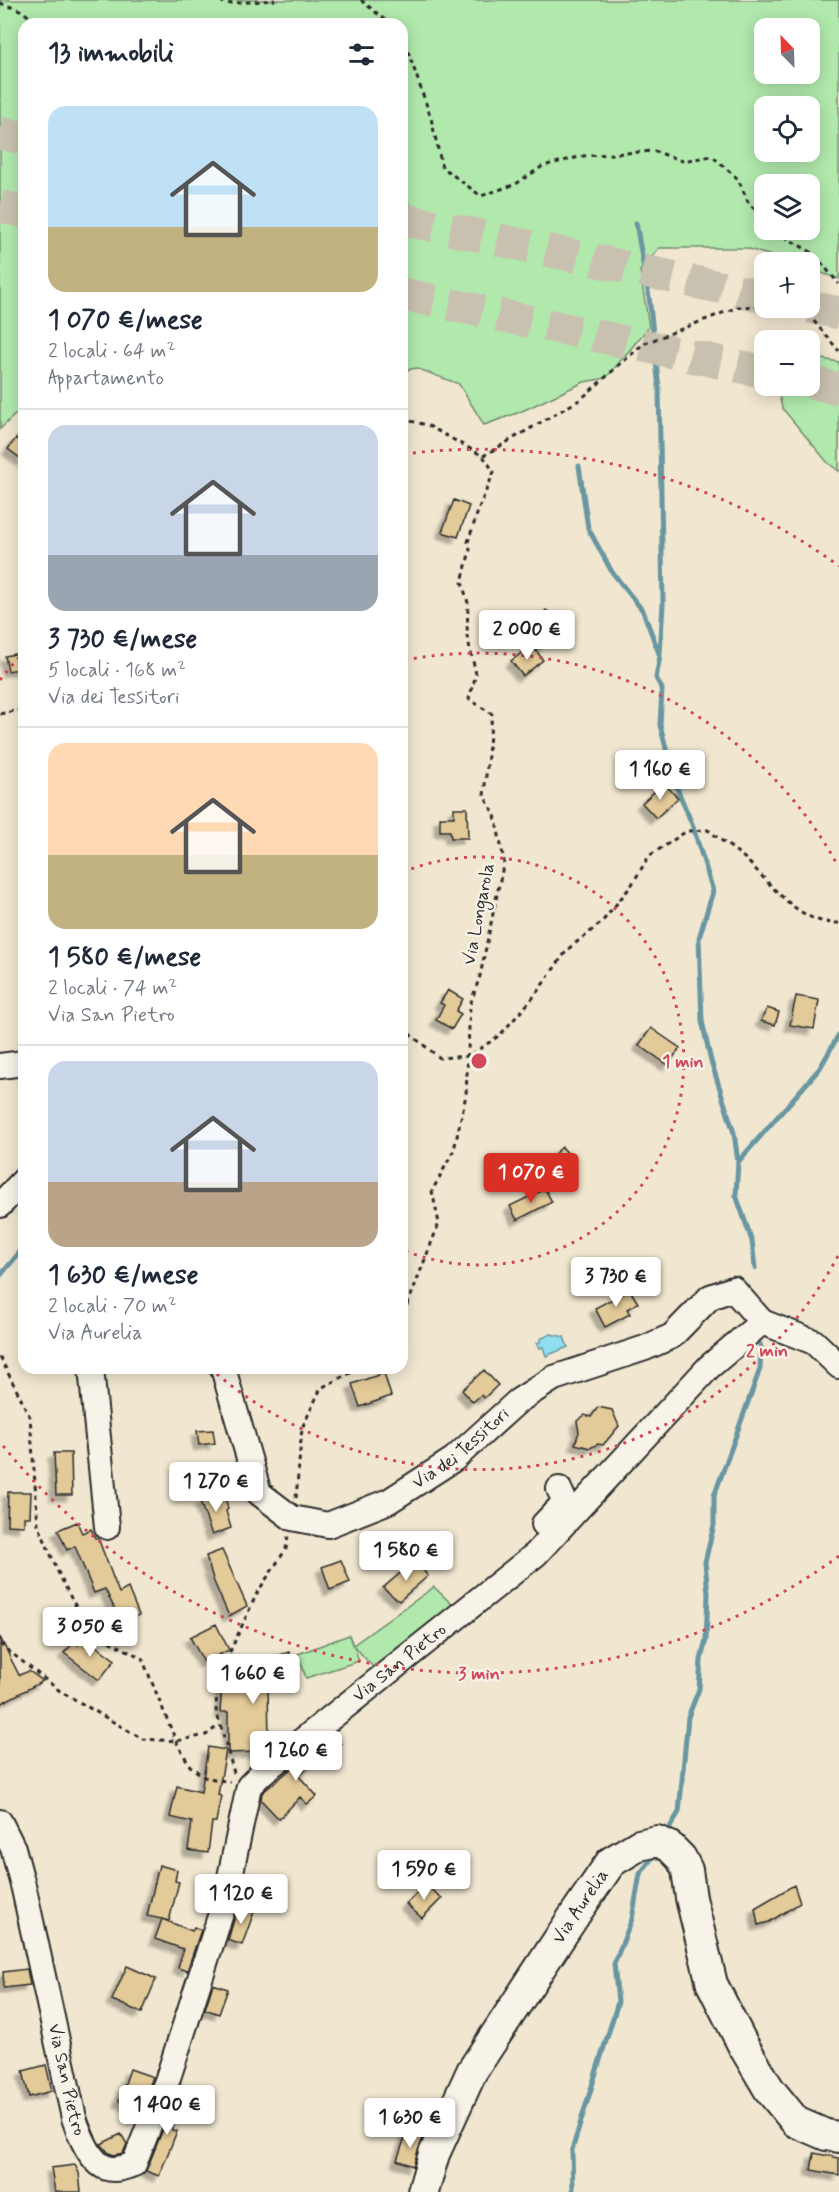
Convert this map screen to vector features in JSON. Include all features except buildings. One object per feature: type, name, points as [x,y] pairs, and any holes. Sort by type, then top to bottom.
[{"type":"main road","name":"Via Aurelia","points":[[423,2192],[434,2154],[472,2072],[578,1910],[611,1862],[639,1845],[657,1841],[670,1847],[681,1858],[687,1870],[712,1984],[743,2045],[769,2089],[796,2122],[826,2135],[839,2137]]},
{"type":"street","points":[[0,1066],[18,1064]]},
{"type":"street","points":[[0,1205],[18,1186]]},
{"type":"street","name":"Via dei Tessitori","points":[[225,1374],[259,1493],[292,1518],[328,1525],[389,1500],[454,1459],[518,1401],[554,1378],[645,1348],[672,1336],[710,1297],[733,1289],[762,1322]]},
{"type":"street","points":[[762,1322],[814,1342],[839,1366]]},
{"type":"street","name":"Via San Pietro","points":[[0,1822],[13,1848],[24,1889],[74,2118],[83,2143],[107,2169],[134,2164],[167,2081],[225,1900],[249,1786],[263,1772],[536,1554],[709,1367],[762,1322]]},
{"type":"street","points":[[92,1374],[107,1527]]},
{"type":"street","points":[[515,1571],[520,1551],[565,1502],[559,1489]]},
{"type":"path","points":[[221,0],[224,4],[275,0]]},
{"type":"path","points":[[361,0],[383,18]]},
{"type":"path","points":[[0,3],[20,10],[31,18]]},
{"type":"path","points":[[408,51],[431,118],[442,167],[481,196],[516,184],[543,166],[583,156],[654,151],[683,161],[712,156],[738,179],[749,204],[754,208]]},
{"type":"path","points":[[791,240],[813,253],[839,284]]},
{"type":"path","points":[[408,420],[427,425],[483,456],[581,399],[643,344],[738,307],[754,306]]},
{"type":"path","points":[[811,318],[839,351]]},
{"type":"path","name":"Via Longarola","points":[[408,1303],[439,1223],[432,1191],[454,1150],[466,1095],[470,1005],[480,976],[504,861],[495,815],[484,795],[492,714],[469,699],[476,674],[467,636],[468,603],[462,582],[470,550],[468,542],[494,472],[483,456]]},
{"type":"path","points":[[0,714],[18,711]]},
{"type":"path","points":[[408,1033],[440,1058],[469,1056],[500,1035],[532,999],[568,949],[601,923],[631,886],[649,856],[687,831],[708,830],[741,856],[795,909],[826,924],[839,923]]},
{"type":"path","points":[[0,1357],[30,1417],[38,1524],[73,1602],[93,1634],[142,1658],[176,1741],[194,1770],[204,1777],[249,1786]]},
{"type":"path","points":[[249,1786],[232,1772],[216,1710],[217,1680],[256,1593],[286,1549],[296,1501],[302,1428],[321,1388],[348,1374]]},
{"type":"path","points":[[0,1644],[60,1691],[143,1739],[176,1741],[206,1735],[219,1725]]},
{"type":"green space","points":[[0,0],[839,0],[839,279],[820,272],[820,252],[759,252],[746,248],[659,248],[640,271],[649,327],[606,378],[584,382],[520,412],[484,425],[459,384],[416,368],[408,370],[408,231],[412,220],[408,203],[408,18],[18,18],[18,412],[0,429]]},
{"type":"green space","points":[[820,359],[839,362],[839,471],[828,463],[782,408],[779,396],[820,396]]},
{"type":"green space","points":[[434,1587],[462,1614],[382,1677],[354,1646],[359,1661],[306,1678],[298,1654],[349,1635],[353,1645]]},
{"type":"water","points":[[551,1334],[564,1337],[568,1347],[546,1356],[543,1347],[540,1348],[537,1343]]},
{"type":"waterway","points":[[636,223],[649,297],[659,388],[663,604],[660,654]]},
{"type":"waterway","points":[[579,466],[588,528],[612,572],[643,611],[660,656],[656,678],[662,689],[660,725],[676,786],[692,824],[713,891],[699,938],[702,1021],[711,1061],[734,1133],[738,1162],[736,1195],[752,1241],[755,1268]]},
{"type":"waterway","points":[[738,1162],[820,1068],[839,1034]]},
{"type":"waterway","points":[[0,1276],[18,1254]]},
{"type":"waterway","points":[[669,1829],[679,1812],[688,1717],[699,1689],[701,1660],[706,1639],[708,1594],[705,1562],[714,1525],[714,1496],[760,1369],[761,1347],[758,1340]]},
{"type":"waterway","points":[[573,2192],[572,2150],[618,2002],[614,1964],[632,1919],[640,1874],[652,1858]]},
{"type":"tunnel","points":[[0,133],[18,137]]},
{"type":"tunnel","points":[[0,206],[18,210]]},
{"type":"tunnel","points":[[408,220],[754,295]]},
{"type":"tunnel","points":[[408,295],[754,370]]},
{"type":"tunnel","points":[[820,309],[839,313]]},
{"type":"tunnel","points":[[820,384],[839,389]]}]
